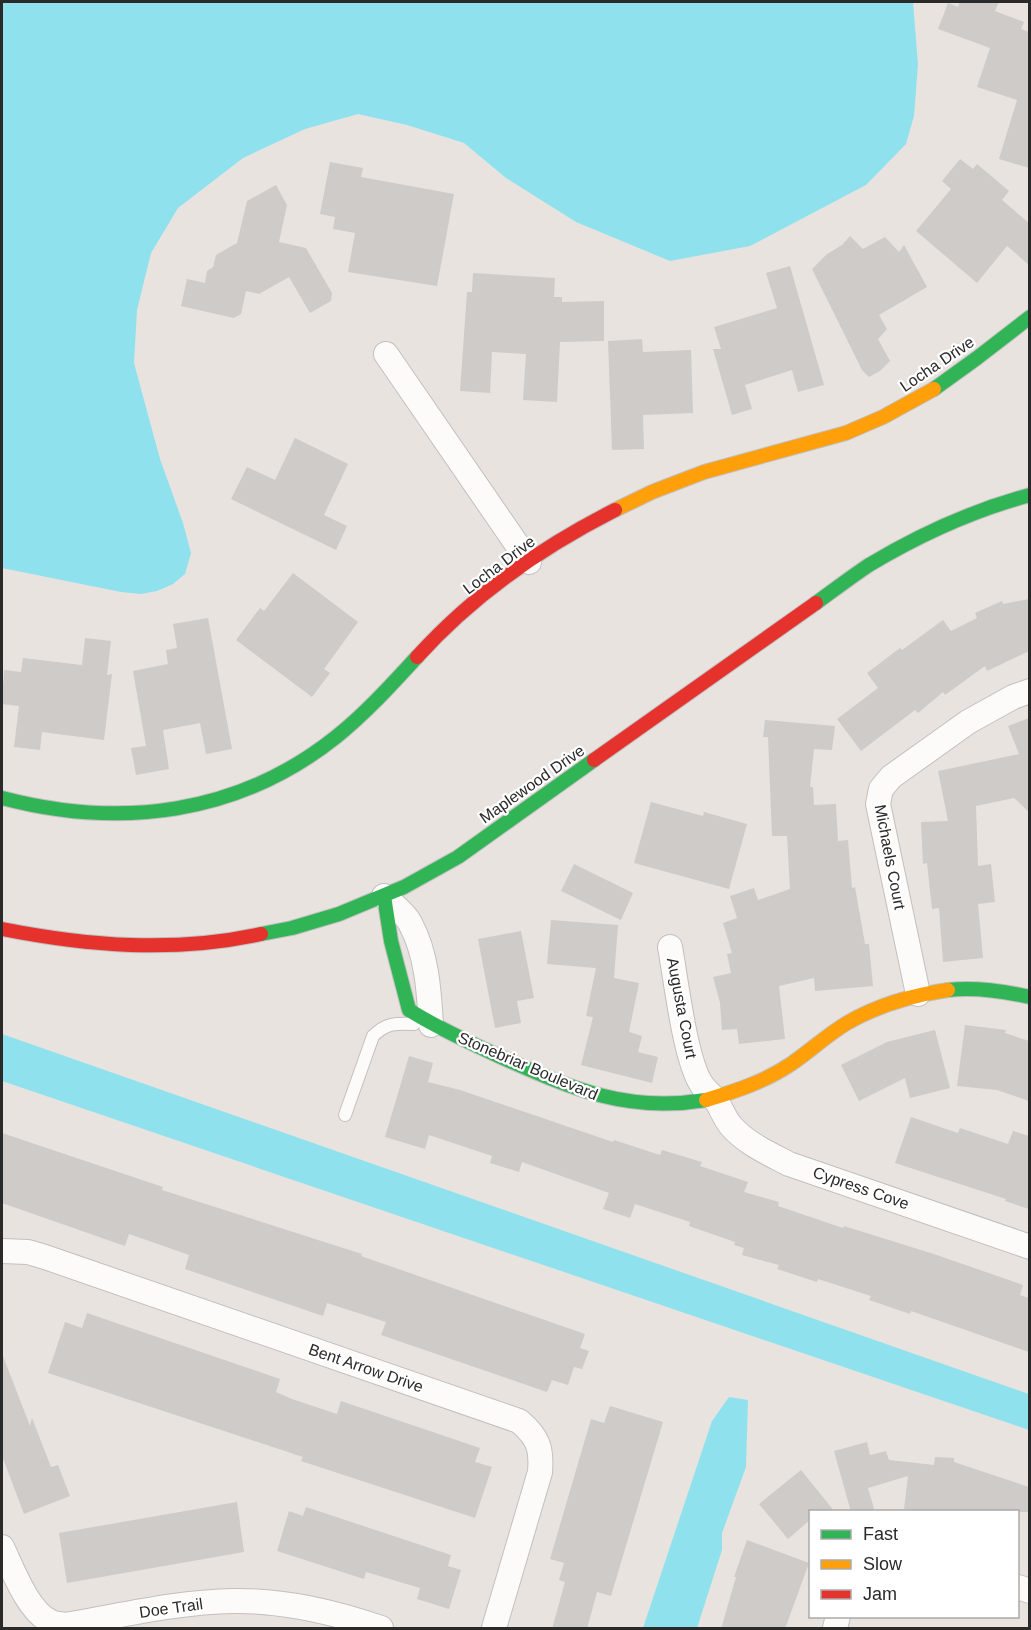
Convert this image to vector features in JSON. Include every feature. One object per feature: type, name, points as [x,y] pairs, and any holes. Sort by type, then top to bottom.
[{"type":"street","name":"Locha Drive","points":[[2,798],[34,807],[71,813],[103,815],[151,813],[229,796],[259,784],[301,762],[340,734],[364,713],[430,643],[475,602],[562,540],[670,485],[728,465],[837,436],[883,418],[926,393],[1029,317]]},
{"type":"street","points":[[386,354],[529,562]]},
{"type":"street","name":"Maplewood Drive","points":[[2,929],[87,944],[148,947],[209,944],[270,934],[329,918],[384,896],[458,857],[868,566],[921,536],[958,519],[1029,495]]},
{"type":"street","name":"Michaels Court","points":[[918,994],[878,804],[881,789],[891,777],[968,722],[1013,697],[1029,691]]},
{"type":"street","points":[[384,896],[410,922],[429,982],[430,1025]]},
{"type":"street","name":"Augusta Court","points":[[670,947],[689,1052],[701,1085],[714,1098]]},
{"type":"street","name":"Stonebriar Boulevard","points":[[430,1025],[567,1086],[600,1097],[633,1104],[668,1105],[714,1098],[739,1091],[770,1077],[799,1059],[825,1037],[870,1010],[918,994],[954,989],[989,990],[1029,997]]},
{"type":"street","name":"Cypress Cove","points":[[714,1098],[730,1125],[743,1137],[757,1148],[789,1164],[1029,1247]]},
{"type":"street","name":"Bent Arrow Drive","points":[[2,1251],[28,1252],[45,1257],[519,1421],[530,1430],[538,1443],[541,1458],[540,1472],[494,1629]]},
{"type":"street","name":"Doe Trail","points":[[2,1547],[30,1602],[39,1614],[50,1622],[64,1626],[184,1605],[233,1601],[300,1606],[348,1617],[381,1629]]},
{"type":"lane","points":[[345,1115],[373,1036],[383,1027],[400,1023],[430,1025]]},
{"type":"water","points":[[2,2],[913,2],[918,64],[914,116],[906,144],[866,185],[750,246],[670,261],[576,222],[506,178],[464,143],[407,125],[358,114],[305,129],[243,158],[178,208],[151,253],[137,310],[134,363],[160,459],[191,553],[185,574],[173,584],[157,591],[141,594],[121,592],[2,568]]},
{"type":"water","points":[[2,1034],[1029,1394],[1029,1430],[2,1081]]},
{"type":"water","points":[[729,1397],[748,1400],[746,1467],[722,1533],[722,1550],[697,1628],[643,1628],[712,1421]]},
{"type":"building","points":[[960,2],[999,2],[995,11],[1024,22],[1021,29],[1029,32],[1029,168],[999,159],[1017,100],[977,87],[990,48],[938,29],[948,3],[958,7]]},
{"type":"building","points":[[960,159],[973,169],[977,164],[1009,191],[1002,200],[1029,223],[1029,265],[1007,246],[977,283],[916,231],[951,189],[942,181]]},
{"type":"building","points":[[330,162],[363,168],[361,177],[454,194],[437,286],[348,272],[355,233],[333,229],[335,217],[320,214]]},
{"type":"building","points":[[276,185],[287,205],[279,242],[306,248],[332,293],[331,301],[310,313],[289,277],[259,294],[246,291],[241,314],[234,318],[181,306],[187,279],[205,283],[207,271],[213,267],[216,255],[237,243],[247,201]]},
{"type":"building","points":[[850,236],[863,249],[885,237],[899,252],[904,245],[927,287],[879,315],[887,329],[878,339],[890,361],[880,371],[869,377],[862,370],[812,269]]},
{"type":"building","points":[[790,266],[824,385],[798,392],[792,370],[745,385],[752,409],[732,415],[713,349],[721,349],[714,327],[777,308],[766,273]]},
{"type":"building","points":[[473,273],[555,278],[554,297],[562,297],[562,302],[604,301],[604,341],[560,342],[557,402],[523,400],[526,354],[492,352],[490,393],[460,391],[467,292],[472,292]]},
{"type":"building","points":[[642,339],[643,352],[691,350],[693,413],[643,415],[644,449],[612,450],[608,341]]},
{"type":"building","points":[[295,438],[348,464],[324,515],[347,526],[336,550],[231,499],[247,467],[275,480]]},
{"type":"building","points":[[293,573],[358,622],[324,669],[330,673],[312,697],[236,640],[260,608],[264,611]]},
{"type":"building","points":[[1029,599],[1029,651],[987,671],[985,666],[945,695],[943,692],[918,713],[915,710],[861,751],[837,719],[878,688],[867,673],[943,620],[951,631],[977,618],[975,613],[1002,601],[1003,604]]},
{"type":"building","points":[[208,618],[232,749],[206,754],[200,723],[163,730],[169,769],[136,775],[131,748],[146,746],[133,671],[168,664],[166,650],[177,648],[173,624]]},
{"type":"building","points":[[85,638],[111,641],[107,675],[112,674],[104,740],[42,732],[40,750],[14,747],[19,706],[2,704],[4,670],[21,672],[23,658],[82,665]]},
{"type":"building","points":[[1029,718],[1029,812],[1014,798],[976,806],[978,866],[991,864],[995,902],[978,904],[983,958],[943,962],[939,908],[932,909],[927,863],[923,864],[921,822],[948,821],[938,771],[1019,754],[1008,726]]},
{"type":"building","points":[[765,720],[835,726],[832,750],[814,749],[810,787],[813,787],[814,805],[836,804],[838,841],[848,840],[852,888],[855,887],[865,944],[869,944],[873,986],[815,991],[814,978],[779,986],[785,1039],[739,1044],[737,1029],[722,1030],[720,1003],[713,977],[731,973],[727,954],[732,953],[723,923],[737,918],[730,896],[754,888],[758,900],[790,889],[787,836],[772,836],[768,737],[763,737]]},
{"type":"building","points":[[651,802],[703,816],[704,812],[747,824],[729,889],[634,863]]},
{"type":"building","points":[[574,864],[633,893],[621,920],[561,891]]},
{"type":"building","points":[[551,920],[618,925],[614,978],[639,983],[629,1032],[642,1036],[638,1052],[658,1057],[652,1083],[581,1065],[593,1017],[586,1016],[596,968],[547,964]]},
{"type":"building","points":[[521,931],[534,998],[517,1001],[521,1023],[495,1028],[478,939]]},
{"type":"building","points":[[965,1025],[1006,1030],[1005,1033],[1029,1041],[1029,1101],[997,1090],[957,1086]]},
{"type":"building","points":[[935,1030],[950,1088],[910,1098],[905,1078],[859,1101],[841,1065],[887,1042]]},
{"type":"building","points":[[409,1056],[433,1063],[428,1082],[460,1090],[613,1142],[614,1140],[660,1155],[662,1150],[702,1162],[700,1166],[748,1182],[744,1192],[779,1202],[778,1206],[843,1228],[844,1226],[937,1255],[1023,1285],[1020,1295],[1029,1298],[1029,1352],[911,1311],[910,1314],[869,1300],[871,1296],[777,1269],[779,1265],[742,1255],[744,1248],[734,1245],[735,1242],[689,1226],[690,1222],[635,1204],[630,1218],[603,1209],[609,1193],[522,1162],[519,1172],[490,1163],[492,1156],[429,1135],[425,1149],[385,1137]]},
{"type":"building","points":[[911,1117],[958,1133],[960,1128],[1008,1144],[1013,1131],[1029,1136],[1029,1209],[1005,1201],[1006,1199],[895,1163]]},
{"type":"building","points":[[2,1133],[163,1187],[162,1190],[362,1254],[361,1256],[585,1334],[580,1348],[589,1351],[582,1369],[574,1367],[568,1385],[552,1380],[547,1392],[381,1335],[386,1322],[327,1303],[323,1316],[185,1269],[189,1255],[172,1249],[129,1234],[125,1246],[2,1203]]},
{"type":"building","points":[[87,1313],[280,1379],[276,1392],[292,1399],[337,1414],[341,1401],[480,1448],[475,1462],[492,1467],[475,1518],[301,1461],[303,1457],[48,1373],[65,1322],[82,1328]]},
{"type":"building","points":[[2,1356],[30,1426],[32,1418],[51,1467],[58,1465],[70,1496],[24,1514],[2,1456]]},
{"type":"building","points":[[610,1406],[663,1422],[611,1596],[597,1592],[587,1629],[552,1629],[565,1582],[559,1580],[564,1563],[550,1559],[591,1419],[604,1423]]},
{"type":"building","points":[[867,1442],[870,1455],[886,1451],[889,1460],[934,1465],[935,1457],[954,1458],[954,1462],[1029,1487],[1029,1512],[904,1509],[908,1476],[868,1488],[874,1510],[850,1510],[834,1451]]},
{"type":"building","points":[[801,1470],[833,1510],[809,1510],[809,1521],[788,1539],[759,1504]]},
{"type":"building","points":[[237,1502],[244,1552],[67,1583],[59,1533]]},
{"type":"building","points":[[306,1507],[451,1555],[448,1566],[461,1570],[449,1609],[417,1599],[420,1588],[366,1572],[364,1579],[277,1551],[289,1511],[303,1516]]},
{"type":"building","points":[[747,1540],[809,1563],[785,1629],[721,1629],[736,1577],[734,1577]]},
{"type":"traffic: fast","points":[[934,389],[1030,317]]},
{"type":"traffic: fast","points":[[816,603],[869,565],[907,544],[947,524],[1030,495]]},
{"type":"traffic: fast","points":[[2,798],[90,813],[134,813],[176,808],[218,799],[259,784],[298,763],[336,737],[368,709],[417,657]]},
{"type":"traffic: fast","points":[[261,934],[292,928],[339,914],[404,887],[458,857],[594,760]]},
{"type":"traffic: fast","points":[[384,896],[391,941],[409,1010],[479,1047],[553,1079],[601,1096],[651,1103],[706,1100]]},
{"type":"traffic: fast","points":[[948,990],[989,990],[1030,997]]},
{"type":"traffic: slow","points":[[615,510],[652,492],[704,472],[846,433],[883,417],[934,389]]},
{"type":"traffic: slow","points":[[706,1100],[771,1076],[840,1028],[871,1011],[909,998],[948,990]]},
{"type":"traffic: jam","points":[[417,657],[461,614],[509,574],[561,540],[615,510]]},
{"type":"traffic: jam","points":[[594,760],[816,603]]},
{"type":"traffic: jam","points":[[2,929],[67,940],[131,945],[196,944],[261,934]]}]
